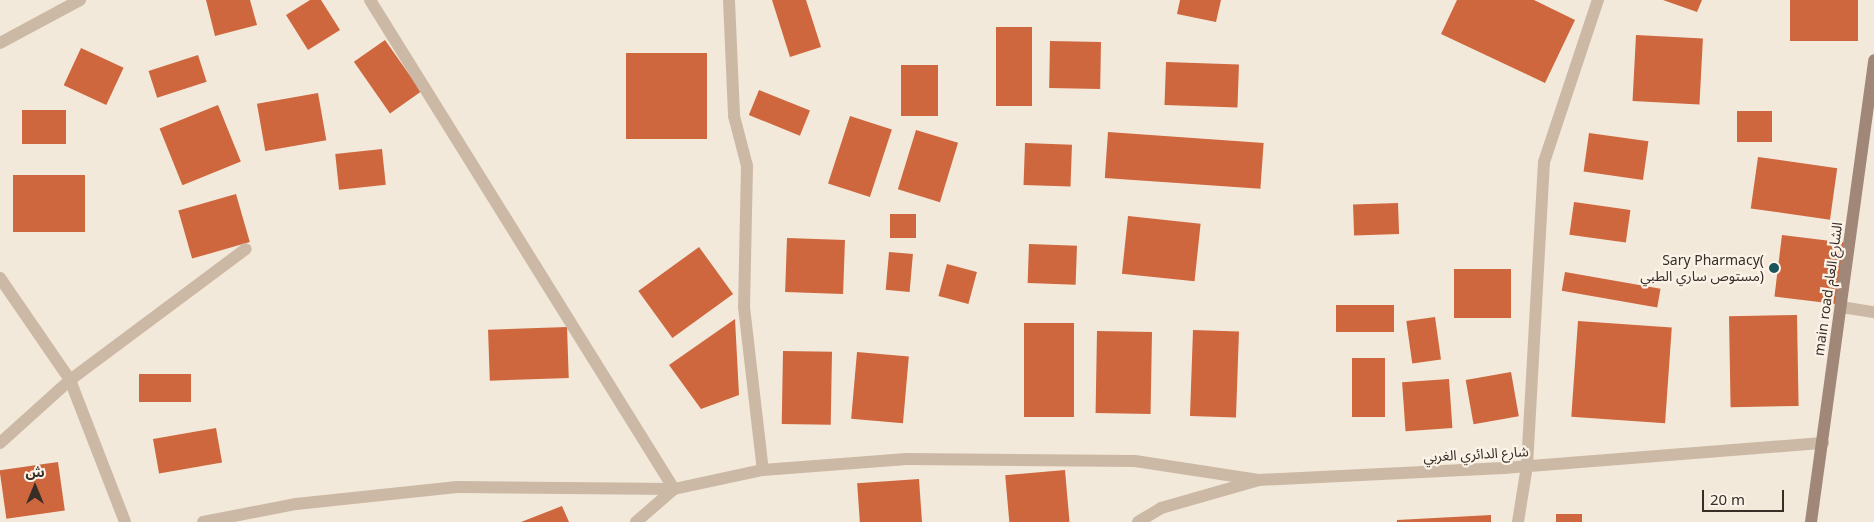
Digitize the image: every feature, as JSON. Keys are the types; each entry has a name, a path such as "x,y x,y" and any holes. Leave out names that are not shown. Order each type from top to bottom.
{"main road":[{"name":"main road الشارع العام","path":"1811,522 1874,60"}],"street":[{"path":"0,43 80,0"},
{"path":"370,0 674,489"},
{"path":"729,0 734,116 746,166 744,307 762,470"},
{"path":"1518,522 1527,466 1544,162 1598,0"},
{"path":"0,443 70,380 246,249"},
{"path":"0,278 70,380 126,522"},
{"path":"1841,307 1874,312"},
{"name":"شارع الدائري الغربي","path":"1138,522 1161,508 1259,480 1527,466 1823,443"},
{"path":"203,522 296,504 456,487 674,489 762,470 907,460 1135,461 1259,480"},
{"path":"636,522 674,489"}],"building":[{"path":"206,0 250,0 257,25 215,36"},
{"path":"310,0 321,0 340,30 308,50 286,15"},
{"path":"772,0 806,0 821,47 790,57"},
{"path":"1180,0 1221,0 1216,22 1177,14"},
{"path":"1457,0 1534,0 1575,20 1545,83 1441,34"},
{"path":"1663,0 1702,0 1697,12"},
{"path":"1790,0 1858,0 1858,41 1790,41"},
{"path":"996,27 1032,27 1032,106 996,106"},
{"path":"1636,35 1703,39 1699,104 1633,101"},
{"path":"385,40 421,92 390,113 354,62"},
{"path":"1050,41 1101,42 1100,89 1049,88"},
{"path":"81,48 124,68 106,105 64,85"},
{"path":"626,53 707,53 707,139 626,139"},
{"path":"198,55 207,82 157,98 149,71"},
{"path":"1166,62 1239,65 1237,108 1164,105"},
{"path":"901,65 938,65 938,116 901,116"},
{"path":"759,90 810,111 800,136 749,115"},
{"path":"318,93 326,140 265,151 257,104"},
{"path":"218,105 241,162 182,185 160,129"},
{"path":"22,110 66,110 66,144 22,144"},
{"path":"1737,111 1772,111 1772,142 1737,142"},
{"path":"850,116 892,130 870,197 828,184"},
{"path":"916,130 958,143 940,202 898,189"},
{"path":"1108,132 1264,143 1260,189 1105,178"},
{"path":"1589,133 1648,141 1643,180 1584,172"},
{"path":"1025,143 1072,145 1071,187 1024,185"},
{"path":"382,149 386,185 339,190 335,154"},
{"path":"1758,157 1837,168 1830,220 1751,208"},
{"path":"13,175 85,175 85,232 13,232"},
{"path":"236,194 250,242 192,259 178,211"},
{"path":"1574,202 1630,210 1626,243 1569,235"},
{"path":"1398,203 1399,234 1354,236 1353,205"},
{"path":"890,214 916,214 916,238 890,238"},
{"path":"1128,216 1201,224 1195,281 1122,274"},
{"path":"1782,235 1848,243 1840,305 1774,297"},
{"path":"787,238 845,240 843,294 785,292"},
{"path":"1029,244 1077,246 1076,285 1028,283"},
{"path":"699,247 733,294 672,338 638,291"},
{"path":"889,252 913,254 910,292 886,290"},
{"path":"947,264 977,272 968,304 938,296"},
{"path":"1454,269 1511,269 1511,318 1454,318"},
{"path":"1565,272 1661,289 1657,308 1562,291"},
{"path":"1336,305 1394,305 1394,332 1336,332"},
{"path":"1797,315 1799,406 1731,407 1729,316"},
{"path":"1435,317 1441,360 1412,364 1406,321"},
{"path":"735,319 739,395 701,409 669,365"},
{"path":"1578,321 1672,328 1665,423 1571,417"},
{"path":"1024,323 1074,323 1074,417 1024,417"},
{"path":"567,327 569,378 490,381 488,330"},
{"path":"1193,330 1239,332 1236,418 1190,416"},
{"path":"1097,331 1152,332 1151,414 1096,413"},
{"path":"783,351 832,352 831,425 782,424"},
{"path":"857,352 909,357 903,423 851,419"},
{"path":"1352,358 1385,358 1385,417 1352,417"},
{"path":"1511,372 1519,416 1474,424 1466,380"},
{"path":"139,374 191,374 191,402 139,402"},
{"path":"1449,379 1452,428 1406,431 1402,382"},
{"path":"216,428 222,462 159,474 153,439"},
{"path":"58,462 65,511 6,519 0,470"},
{"path":"1065,470 1070,522 1009,522 1005,475"},
{"path":"919,479 922,522 860,522 857,483"},
{"path":"562,506 569,522 521,522"},
{"path":"1556,514 1582,514 1582,522 1556,522"},
{"path":"1491,515 1491,522 1397,522 1397,520"}],"place":[{"name":"Sary Pharmacy( مستوص ساري الطبي)","path":"1774,268"}]}
